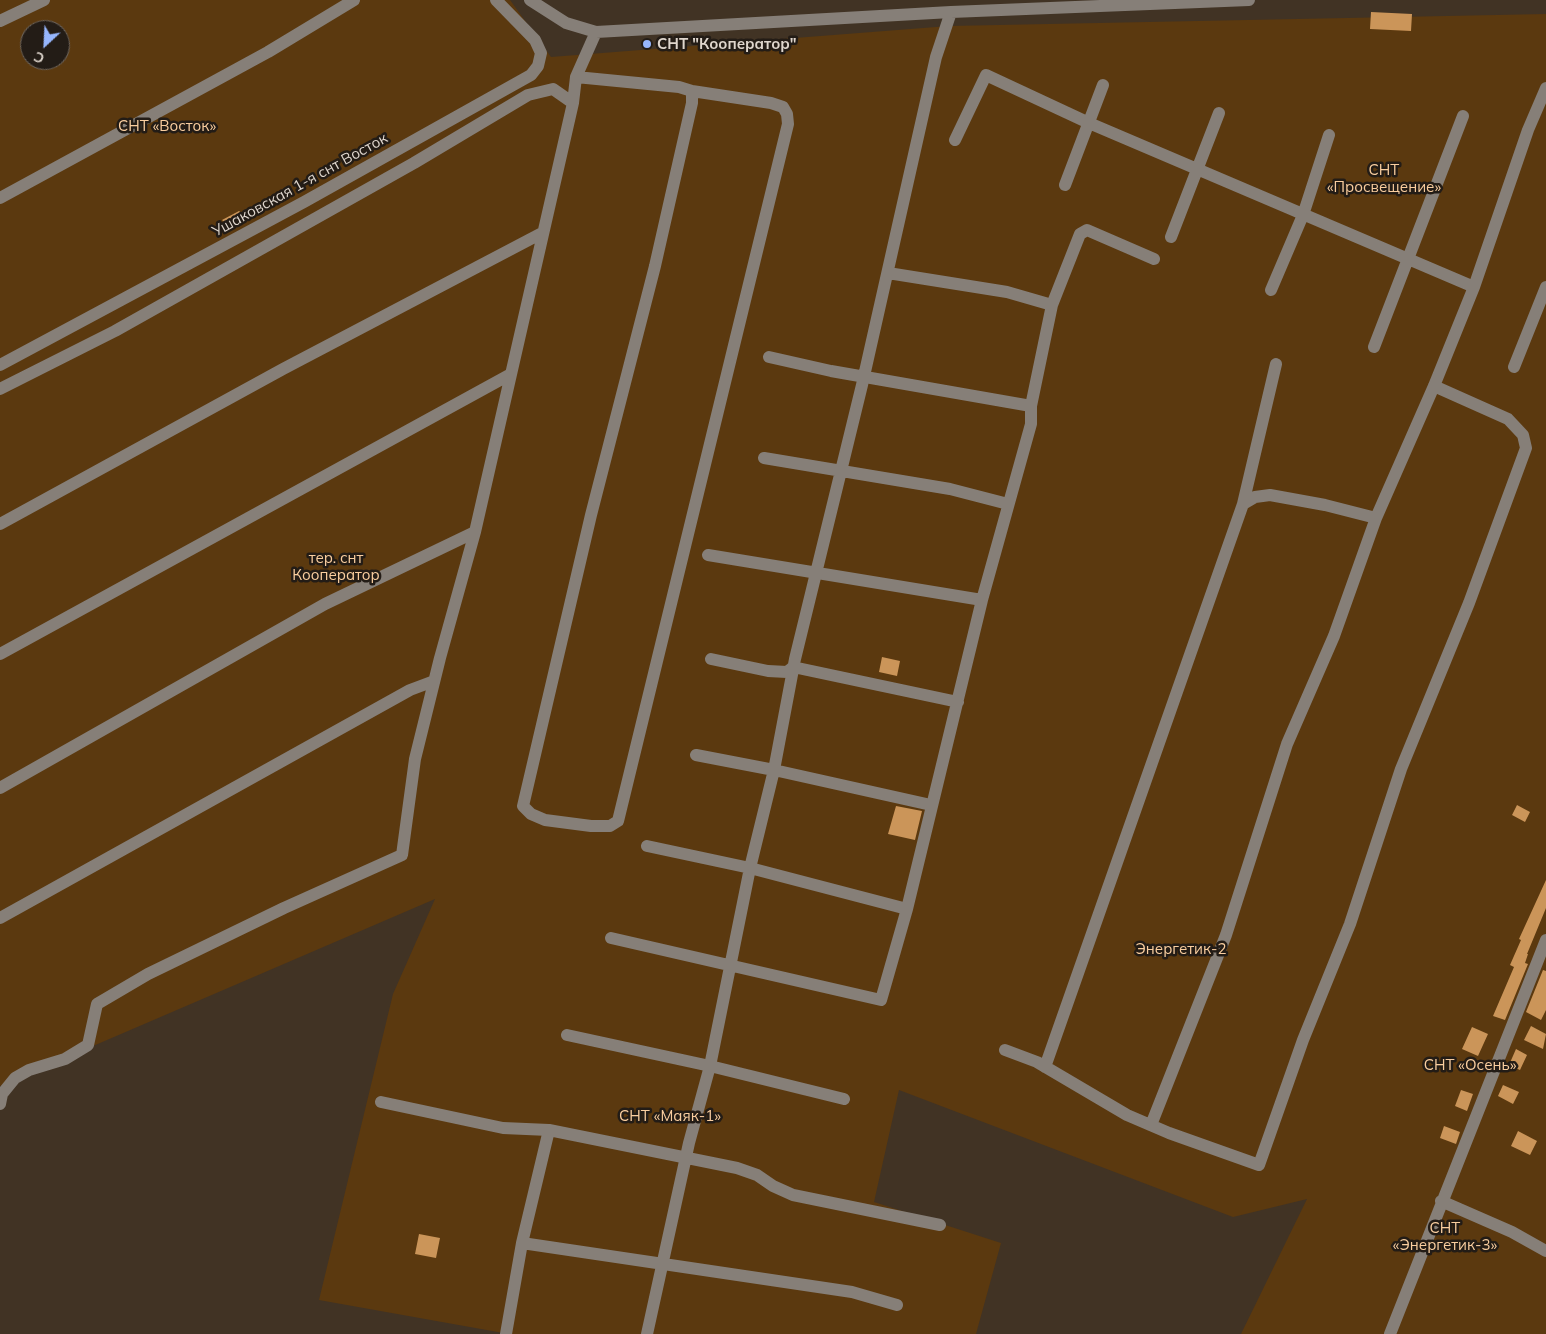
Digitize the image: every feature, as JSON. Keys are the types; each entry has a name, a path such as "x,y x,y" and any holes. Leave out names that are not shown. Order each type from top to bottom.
{"street":[{"path":"0,21 44,0"},
{"path":"0,198 268,52 354,0"},
{"name":"Ушаковская 1-я снт Восток","path":"0,365 304,202 531,75 538,66 542,53 535,40 496,0"},
{"path":"530,0 566,23 596,32 951,12 1248,0"},
{"path":"647,1334 685,1159 710,1066 732,965 750,868 774,770 794,667 888,273 936,57 951,12"},
{"path":"0,1104 2,1094 16,1078 29,1070 65,1059 88,1045 97,1004 148,974 402,855 415,759 434,681 475,532 573,103 576,77 596,32"},
{"path":"955,140 986,76 1196,170 1474,287"},
{"path":"576,77 679,87 692,91 771,103 783,107 787,114 788,124 618,821 610,826 592,826 545,820 531,814 523,806 591,515 655,266 692,103 692,91"},
{"path":"1065,185 1103,85"},
{"path":"1151,1126 1226,935 1287,744 1334,636 1376,518 1434,386 1474,287 1528,130 1546,88"},
{"path":"0,389 123,326 528,95 553,89 573,103"},
{"path":"1171,237 1218,113"},
{"path":"1374,347 1463,116"},
{"path":"1271,290 1303,215 1329,135"},
{"path":"611,938 880,1000 907,909 982,600 1031,424 1031,406 1052,305 1080,234 1087,230 1154,259"},
{"path":"0,524 291,364 542,233"},
{"path":"888,273 1007,292 1052,305"},
{"path":"1514,367 1546,287"},
{"path":"769,357 830,372 864,376 1031,406"},
{"path":"1045,1067 1243,504 1276,364"},
{"path":"0,654 511,374"},
{"path":"1005,1050 1045,1067 1127,1115 1151,1126 1259,1166 1303,1040 1350,924 1401,769 1469,603 1526,448 1523,435 1508,419 1434,386"},
{"path":"764,458 950,489 1008,504"},
{"path":"1243,504 1255,497 1270,494 1376,518"},
{"path":"0,788 325,604 475,532"},
{"path":"708,555 982,600"},
{"path":"711,660 787,672 794,667 958,702"},
{"path":"0,918 410,690 434,681"},
{"path":"696,756 774,770 931,806"},
{"path":"647,846 750,868 907,909"},
{"path":"1390,1334 1441,1201 1546,940"},
{"path":"567,1035 710,1066 844,1099"},
{"path":"380,1102 503,1128 550,1130 685,1159 737,1168 757,1175 772,1186 793,1195 940,1225"},
{"path":"506,1334 522,1243 550,1130"},
{"path":"1441,1201 1512,1232 1546,1251"},
{"path":"522,1243 852,1292 897,1305"}],"green space":[{"path":"0,0 510,0 551,57 949,26 1546,14 1546,1334 1241,1334 1307,1199 1233,1217 899,1090 874,1202 1001,1243 976,1334 509,1334 319,1300 393,994 435,899 0,1086 0,369 36,346 0,364"}],"building":[{"path":"1371,12 1412,14 1411,31 1370,29"},
{"path":"239,211 248,218 230,228 222,220"},
{"path":"882,657 900,661 897,676 879,672"},
{"path":"1517,805 1530,812 1525,822 1512,815"},
{"path":"896,806 922,811 915,840 888,834"},
{"path":"1546,880 1546,908 1527,954 1525,963 1528,964 1505,1020 1493,1016 1514,967 1510,965 1521,940 1519,939"},
{"path":"1543,970 1546,971 1546,1010 1541,1020 1526,1012"},
{"path":"1531,1026 1546,1034 1543,1049 1524,1040"},
{"path":"1472,1027 1488,1034 1478,1056 1462,1049"},
{"path":"1516,1049 1527,1055 1520,1070 1509,1065"},
{"path":"1503,1085 1519,1092 1513,1104 1498,1096"},
{"path":"1461,1090 1473,1094 1467,1111 1455,1106"},
{"path":"1444,1126 1460,1132 1456,1144 1440,1138"},
{"path":"1518,1131 1537,1141 1530,1155 1511,1146"},
{"path":"419,1234 440,1238 436,1258 415,1254"}],"place":[{"name":"СНТ \"Кооператор\"","path":"647,44"}],"park label":[{"name":"СНТ «Восток»","path":"167,126"},
{"name":"СНТ «Просвещение»","path":"1384,178"},
{"name":"тер. снт Кооператор","path":"336,566"},
{"name":"Энергетик-2","path":"1181,949"},
{"name":"СНТ «Осень»","path":"1470,1065"},
{"name":"СНТ «Маяк-1»","path":"670,1116"},
{"name":"СНТ «Энергетик-3»","path":"1445,1236"}]}
